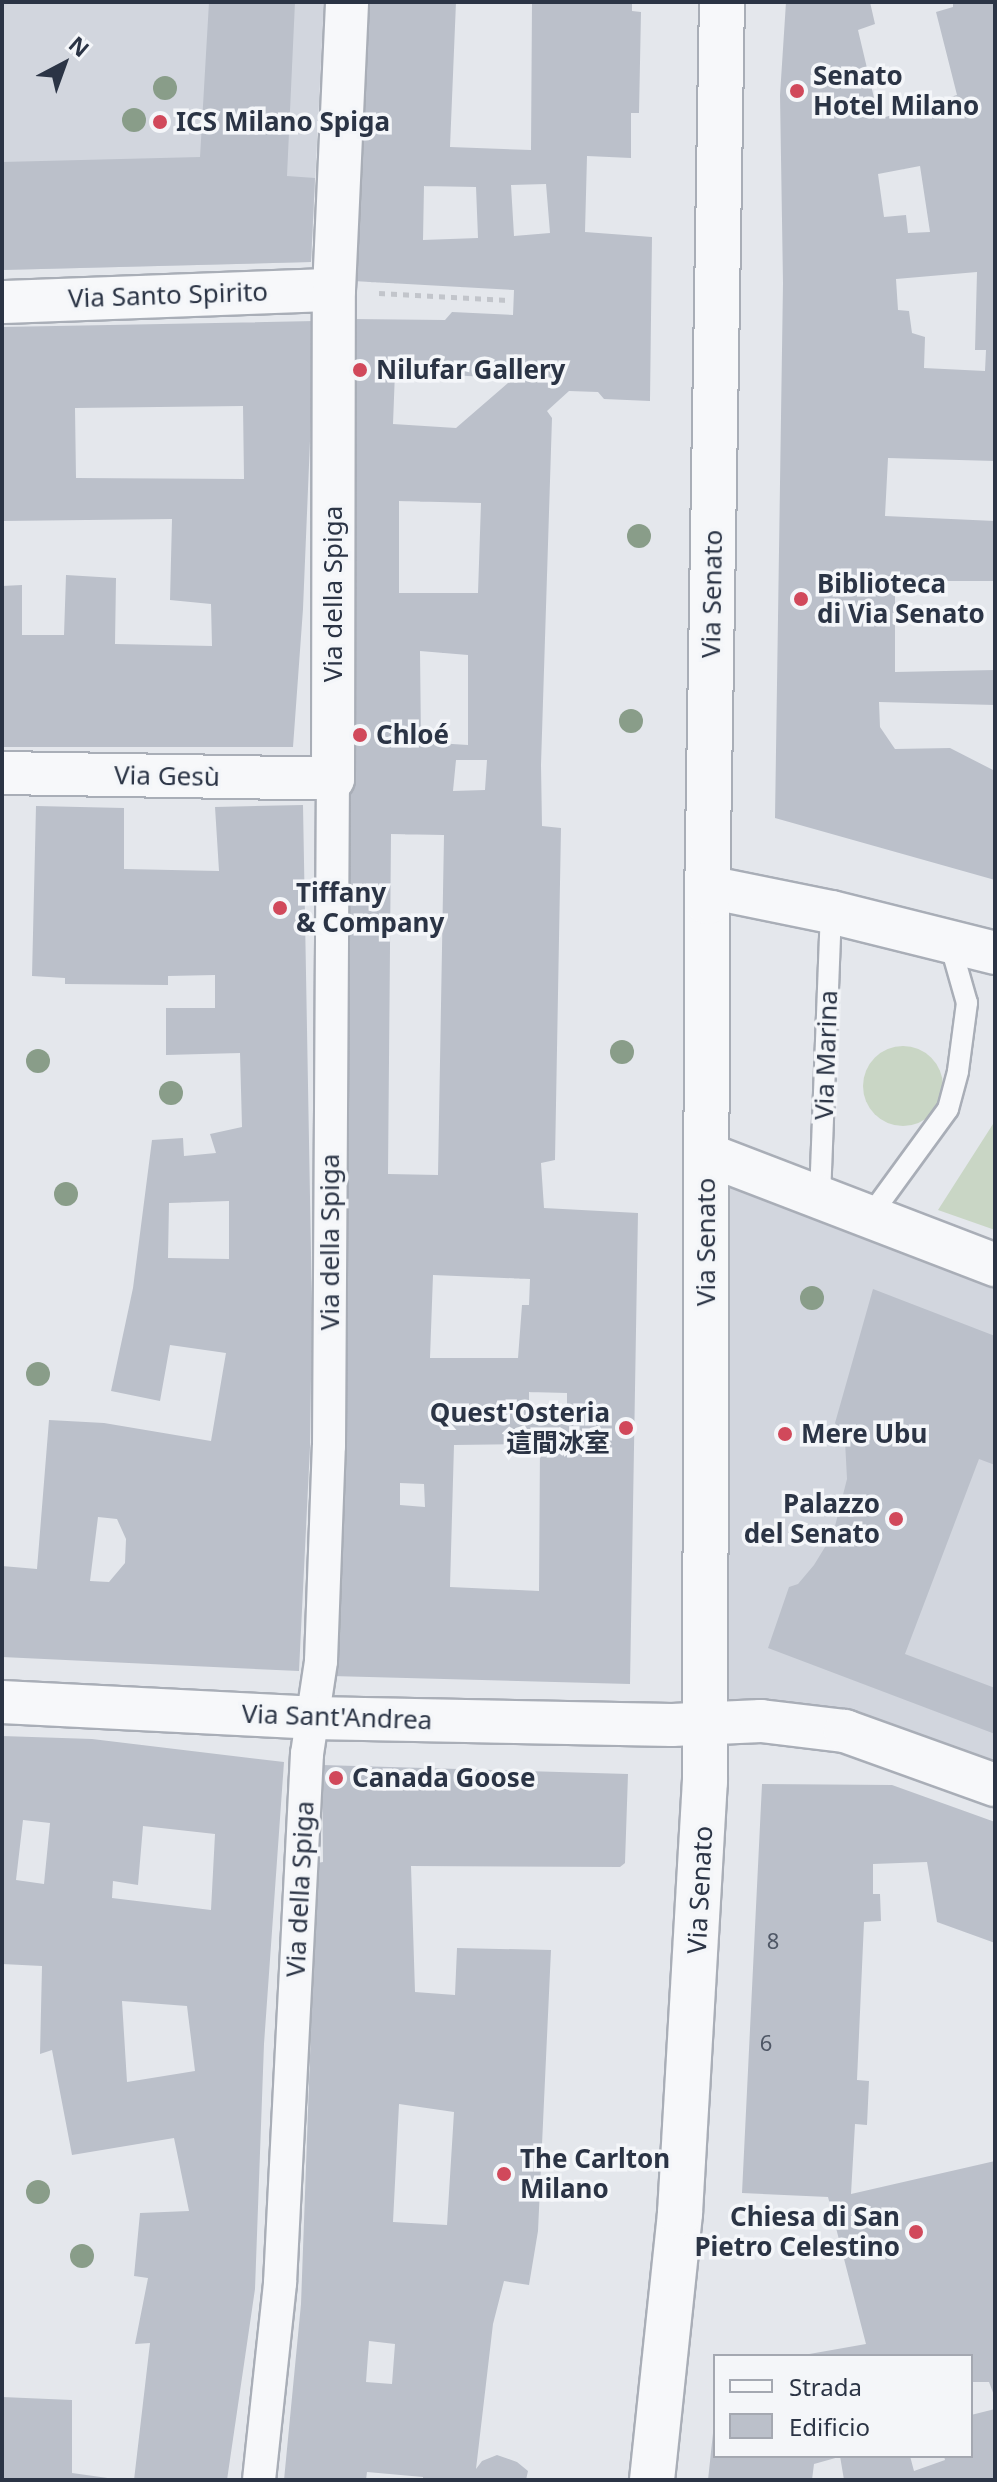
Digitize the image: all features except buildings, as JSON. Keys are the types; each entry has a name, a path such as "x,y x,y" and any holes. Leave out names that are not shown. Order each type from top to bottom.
{"street":[{"name":"Via della Spiga","path":"259,2480 280,2283 307,1754 321,1661 329,1446 334,290 347,2"},
{"name":"Via Senato","path":"652,2480 687,2120 689,1725 706,1154 722,2"},
{"name":"Via Santo Spirito","path":"2,302 334,290"},
{"name":"Via Gesù","path":"2,773 333,779"},
{"path":"708,887 831,912 995,953"},
{"path":"706,1154 995,1265"},
{"name":"Via Sant'Andrea","path":"2,1702 313,1718 689,1725 761,1721 845,1731 995,1785"}],"lane":[{"name":"Via Marina","path":"820,1197 831,912"},
{"path":"870,1216 948,1109 958,1071 967,1003 949,940"}],"path":[{"path":"334,290 508,300"}],"shaded area":[{"name":"ICS Milano Spiga","path":"2,2 324,2 311,262 2,270"},
{"path":"717,1160 995,1270 995,1781 711,1720"}],"green space":[{"path":"903,1046 918,1049 931,1058 940,1071 943,1086 940,1101 931,1114 918,1123 903,1126 888,1123 875,1114 866,1101 863,1086 866,1071 875,1058 888,1049"},
{"path":"995,1116 995,1230 938,1210 993,1124"}],"place":[{"name":"Senato Hotel Milano","path":"797,91"},
{"name":"ICS Milano Spiga","path":"160,122"},
{"name":"Nilufar Gallery","path":"360,370"},
{"name":"Biblioteca di Via Senato","path":"801,599"},
{"name":"Chloé","path":"360,735"},
{"name":"Tiffany & Company","path":"280,908"},
{"name":"Quest'Osteria 這間冰室","path":"626,1428"},
{"name":"Mere Ubu","path":"785,1434"},
{"name":"Palazzo del Senato","path":"896,1519"},
{"name":"Canada Goose","path":"336,1778"},
{"name":"The Carlton Milano","path":"504,2174"},
{"name":"Chiesa di San Pietro Celestino","path":"916,2232"}]}
